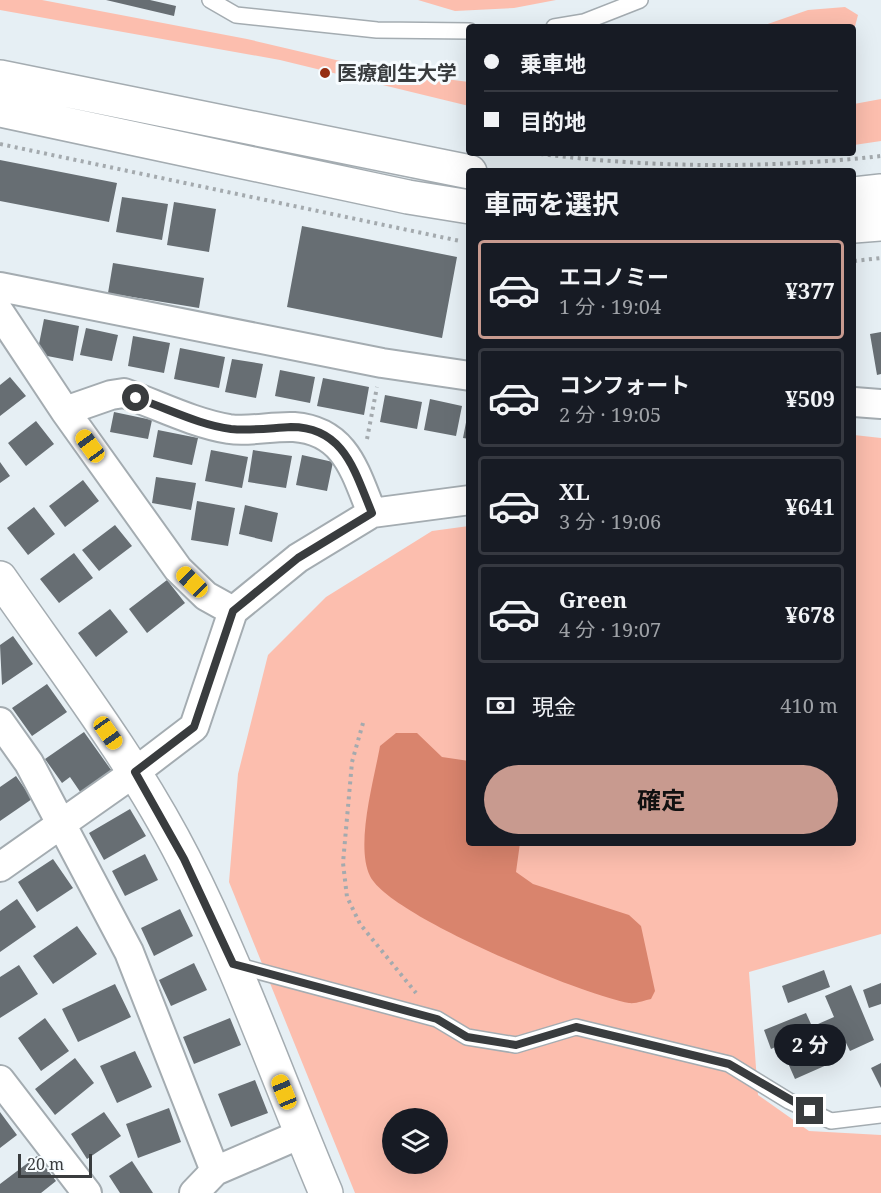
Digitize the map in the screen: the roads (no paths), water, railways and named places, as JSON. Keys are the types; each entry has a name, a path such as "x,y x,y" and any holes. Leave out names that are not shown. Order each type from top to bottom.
{"street":[{"path":"0,76 466,171"},
{"path":"0,110 408,197 466,206"},
{"path":"856,194 881,191"},
{"path":"856,226 881,225"},
{"path":"0,287 382,363 466,375"},
{"path":"0,313 65,411 178,569 206,596 233,611"},
{"path":"65,411 111,395 124,393 208,425 233,429 294,427 315,432 333,441 350,459 372,513"},
{"path":"856,402 881,404"},
{"path":"0,867 135,772 194,727 233,611 298,558 372,513 466,501"},
{"path":"0,578 135,772 184,859 233,964 326,1193"},
{"path":"0,722 28,763 62,823 129,952 215,1172"},
{"path":"0,1080 87,1193"},
{"path":"194,1193 215,1172 301,1134"}],"lane":[{"path":"210,0 236,15 376,30 466,31"},
{"path":"572,24 584,22 640,0"},
{"path":"233,964 437,1019 467,1037 516,1045 576,1027 729,1064 789,1101 831,1121 881,1115"}],"place":[{"name":"医療創生大学","path":"325,73"}]}
